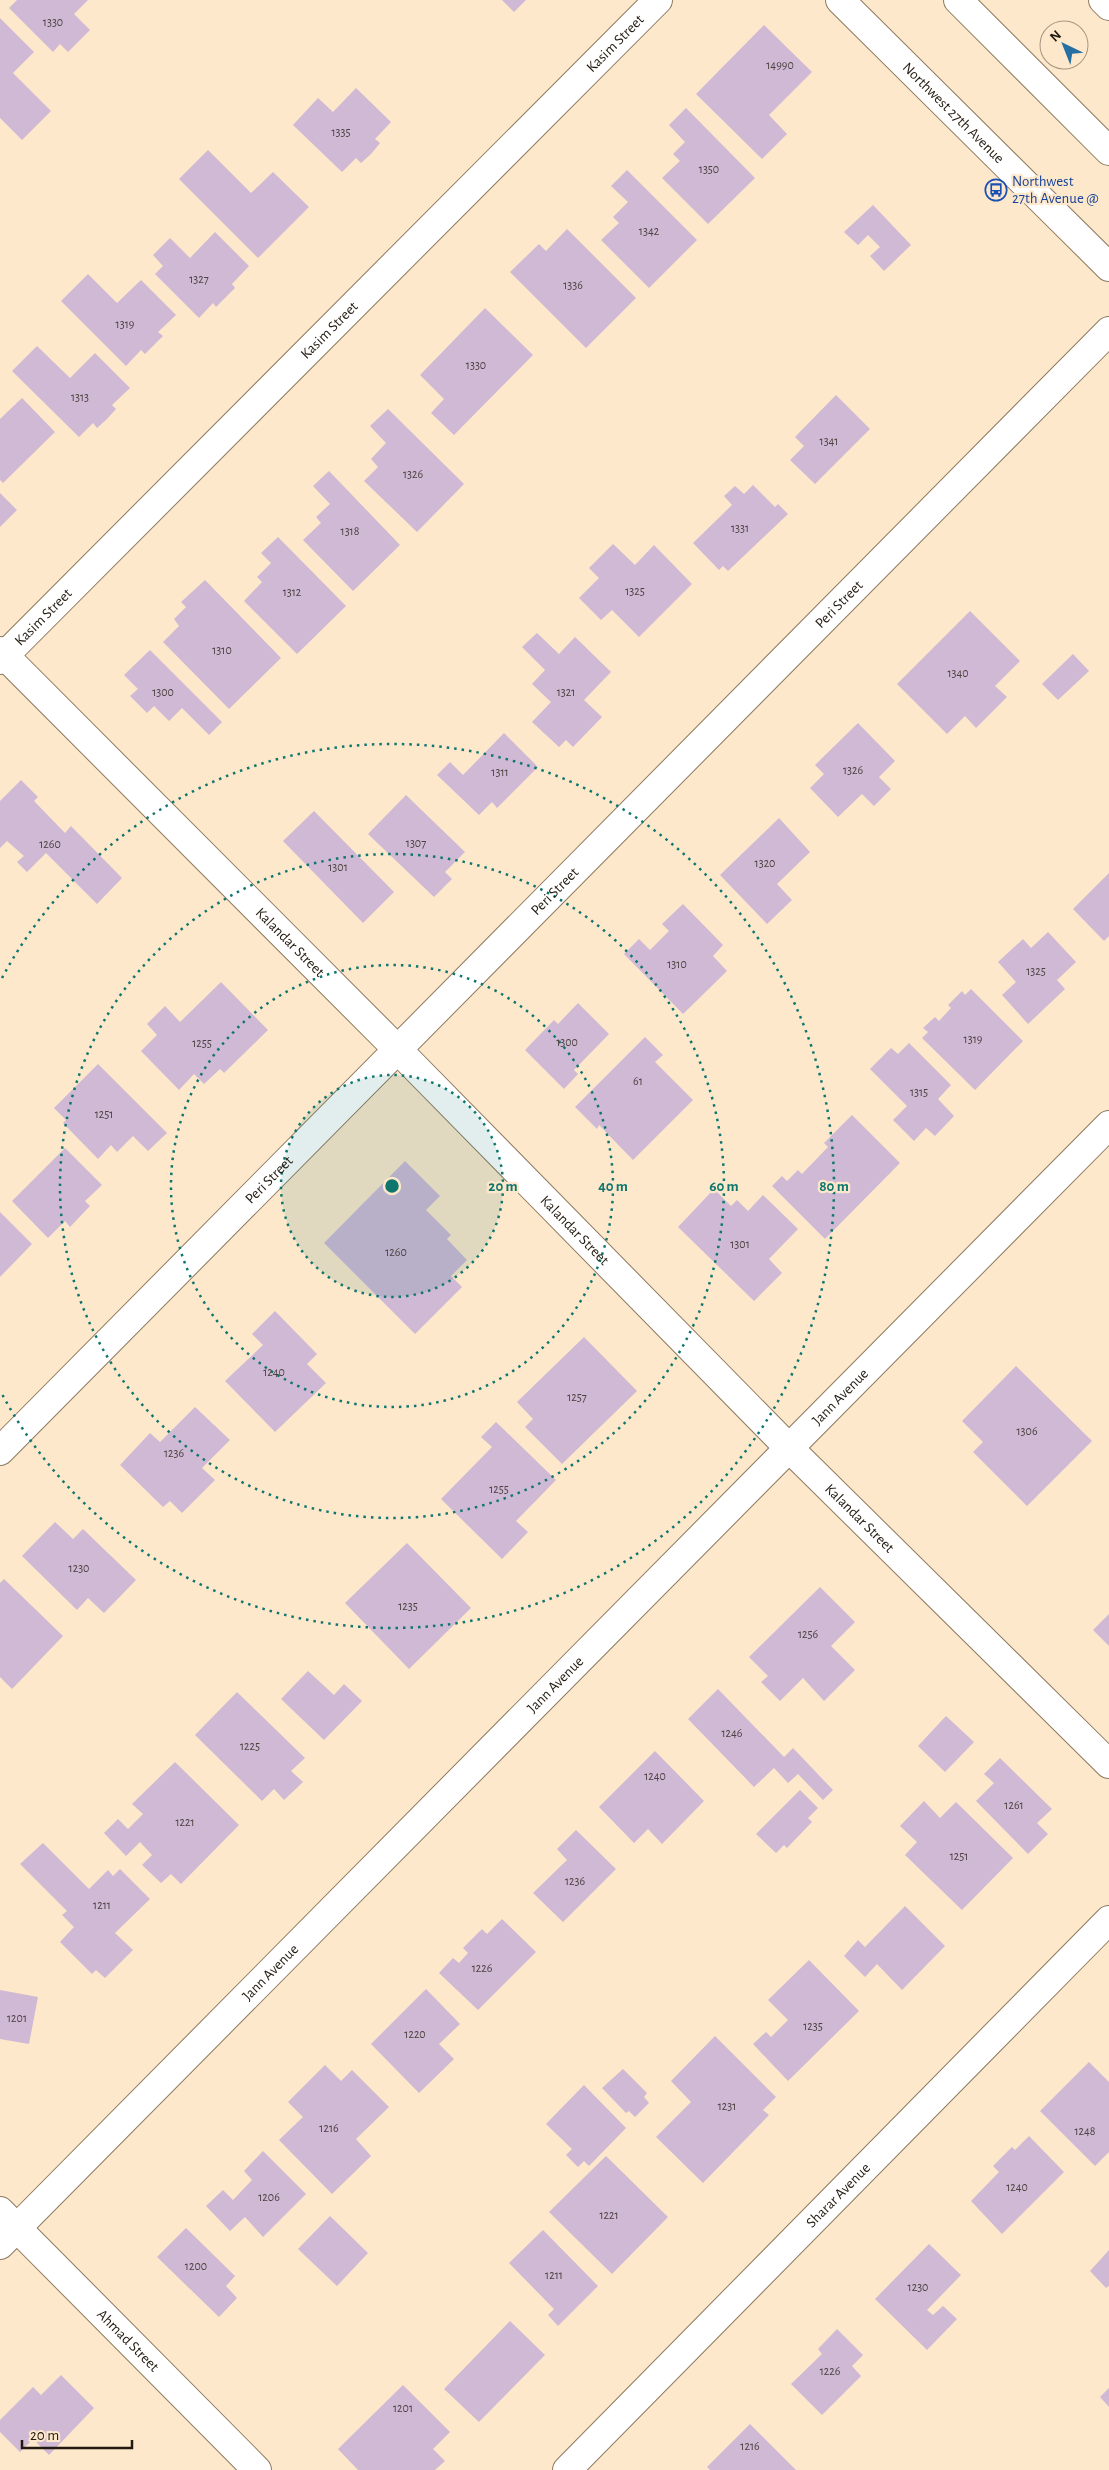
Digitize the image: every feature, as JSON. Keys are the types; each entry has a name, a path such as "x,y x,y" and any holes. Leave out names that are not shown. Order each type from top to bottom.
{"street":[{"name":"Kasim Street","path":"2,656 658,0"},
{"name":"Northwest 27th Avenue","path":"840,0 1109,267"},
{"path":"958,0 1109,151"},
{"path":"1103,0 1109,6"},
{"name":"Peri Street","path":"0,1451 1109,331"},
{"name":"Kalandar Street","path":"2,656 398,1050 789,1448 1109,1764"},
{"name":"Jann Avenue","path":"5,2228 789,1448 1109,1125"},
{"name":"Sharar Avenue","path":"567,2470 1109,1920"},
{"name":"Ahmad Street","path":"5,2228 257,2470"}],"building":[{"path":"17,0 88,0 74,14 90,30 68,52 60,44 53,52 9,8"},
{"path":"502,0 526,0 514,12"},
{"path":"0,18 34,52 13,73 51,111 22,140 0,118"},
{"path":"764,25 812,72 769,115 787,134 762,159 696,94"},
{"path":"356,88 391,122 375,139 380,143 371,154 361,163 356,158 342,172 293,125 318,98 333,112"},
{"path":"686,108 755,178 708,224 662,178 680,161 673,154 685,142 669,125"},
{"path":"208,150 251,193 273,172 309,207 258,258 179,179"},
{"path":"627,170 697,240 649,288 601,240 619,223 613,217 628,202 611,186"},
{"path":"873,205 911,245 884,271 870,256 880,247 868,235 858,245 844,232"},
{"path":"567,229 636,298 586,348 510,272 539,244 546,251"},
{"path":"215,232 249,266 232,284 235,288 216,307 213,303 199,318 155,274 163,266 153,255 170,238 190,258"},
{"path":"88,274 117,303 141,280 176,315 158,332 163,336 145,354 141,350 126,366 61,301"},
{"path":"485,308 533,355 454,435 431,413 444,399 420,375"},
{"path":"37,346 70,378 95,353 130,388 112,405 116,409 107,419 97,428 93,423 79,437 12,371"},
{"path":"836,395 870,429 815,484 790,460 804,446 795,437"},
{"path":"22,398 55,432 3,483 0,480 0,419"},
{"path":"388,409 464,484 417,532 364,481 378,467 371,459 386,443 370,426"},
{"path":"329,471 400,545 353,591 303,540 321,523 316,517 330,504 313,486"},
{"path":"753,485 775,507 778,504 788,514 728,571 723,566 719,570 693,543 732,505 724,496 735,486 744,494"},
{"path":"0,493 17,510 0,527"},
{"path":"278,537 346,606 297,654 244,601 262,582 257,577 271,563 261,553"},
{"path":"613,544 635,565 654,545 692,584 639,637 612,610 601,620 579,598 599,578 589,568"},
{"path":"205,580 281,658 229,709 163,642 179,626 174,619 186,607 181,602"},
{"path":"970,611 1020,661 995,686 1007,697 976,728 965,716 947,734 897,684"},
{"path":"537,633 559,654 575,637 611,672 584,700 602,717 573,747 566,740 559,747 532,722 551,702 532,684 545,670 522,647"},
{"path":"150,650 222,722 209,735 182,708 169,721 154,706 147,713 130,696 138,689 124,675"},
{"path":"1073,654 1089,671 1058,700 1042,684"},
{"path":"858,723 895,761 879,777 891,789 874,806 862,794 838,817 810,788 824,774 815,765"},
{"path":"504,733 538,767 497,808 492,802 479,815 437,775 450,762 463,775"},
{"path":"21,780 38,797 34,801 65,833 71,826 122,878 97,904 46,853 27,872 17,862 24,856 7,841 0,848 0,801"},
{"path":"406,795 465,852 445,872 452,879 434,897 368,834"},
{"path":"314,811 394,892 363,923 283,841"},
{"path":"779,818 810,852 777,884 792,900 767,924 720,875"},
{"path":"1109,873 1109,936 1104,941 1073,909"},
{"path":"683,904 723,945 713,956 727,971 683,1014 624,954 639,939 650,950 669,931 662,924"},
{"path":"1048,932 1076,962 1057,980 1065,989 1028,1024 1002,995 1016,982 998,962 1023,939 1031,948"},
{"path":"221,982 268,1030 224,1073 220,1069 204,1084 194,1074 179,1090 141,1051 157,1035 147,1024 165,1006 180,1022"},
{"path":"971,989 1023,1041 975,1090 922,1038 928,1032 923,1028 935,1017 939,1021 951,1008 948,1005 962,991 965,995"},
{"path":"578,1003 609,1034 574,1070 578,1074 564,1089 525,1050 554,1020 558,1024"},
{"path":"645,1037 663,1055 655,1062 693,1100 633,1160 599,1125 597,1129 575,1107"},
{"path":"909,1043 951,1085 938,1099 954,1116 935,1136 926,1128 914,1141 893,1120 907,1106 870,1069 891,1048 898,1054"},
{"path":"98,1064 167,1133 148,1151 133,1136 117,1152 111,1145 98,1159 63,1123 66,1120 54,1108"},
{"path":"852,1115 900,1163 825,1239 772,1186 782,1176 787,1181 798,1170 802,1174 828,1147 824,1143"},
{"path":"65,1148 102,1185 85,1201 90,1206 70,1227 65,1221 48,1238 12,1201"},
{"path":"405,1161 440,1196 426,1210 451,1235 447,1239 467,1260 451,1276 462,1287 415,1334 324,1243"},
{"path":"714,1189 731,1206 737,1200 748,1211 763,1195 798,1229 769,1259 782,1273 754,1301 678,1227"},
{"path":"0,1212 32,1244 0,1277"},
{"path":"275,1311 317,1354 307,1364 326,1383 275,1432 225,1381 263,1345 252,1334"},
{"path":"584,1337 637,1391 562,1464 525,1427 533,1419 517,1402"},
{"path":"1016,1366 1092,1441 1027,1506 973,1452 983,1442 962,1421"},
{"path":"195,1407 230,1440 202,1468 215,1480 182,1513 170,1501 163,1507 120,1465 150,1433 160,1442"},
{"path":"496,1422 556,1480 516,1521 528,1532 502,1559 441,1499 492,1447 481,1437"},
{"path":"55,1522 73,1539 83,1529 136,1580 104,1613 88,1598 77,1610 22,1556"},
{"path":"407,1543 471,1608 409,1669 345,1603"},
{"path":"4,1579 63,1636 12,1689 0,1677 0,1583"},
{"path":"820,1587 855,1622 831,1646 855,1670 824,1701 803,1678 780,1701 761,1682 768,1676 749,1657"},
{"path":"1109,1614 1109,1646 1093,1630"},
{"path":"308,1671 334,1695 344,1684 362,1701 324,1740 281,1699"},
{"path":"718,1689 784,1757 793,1748 833,1790 823,1800 798,1774 788,1783 774,1768 754,1787 688,1719"},
{"path":"237,1692 305,1758 291,1771 303,1782 284,1800 274,1789 262,1801 195,1735"},
{"path":"946,1716 974,1742 945,1772 918,1746"},
{"path":"655,1751 704,1801 662,1844 648,1829 634,1843 599,1807"},
{"path":"1000,1758 1052,1809 1037,1823 1048,1834 1028,1854 976,1801 994,1783 984,1774"},
{"path":"175,1762 239,1825 181,1884 171,1874 161,1883 142,1865 152,1855 140,1842 126,1856 104,1833 118,1819 128,1829 143,1814 132,1804"},
{"path":"800,1790 818,1808 808,1818 812,1822 787,1848 784,1845 776,1853 756,1834"},
{"path":"924,1801 940,1818 956,1802 1013,1858 962,1910 905,1855 917,1842 900,1826"},
{"path":"576,1830 616,1869 563,1922 533,1893 567,1860 557,1849"},
{"path":"43,1843 89,1889 108,1870 113,1876 120,1869 150,1899 115,1933 133,1950 105,1978 96,1970 92,1974 60,1942 74,1927 62,1915 67,1911 20,1864"},
{"path":"905,1906 945,1946 902,1990 877,1964 865,1977 844,1956 858,1940 865,1947"},
{"path":"502,1919 536,1952 478,2010 439,1973 453,1958 459,1963 468,1953 463,1948 482,1929 487,1934"},
{"path":"809,1960 859,2011 788,2081 753,2044 766,2032 771,2037 788,2020 768,2000"},
{"path":"426,1989 460,2024 439,2044 454,2059 419,2093 371,2044"},
{"path":"0,1990 38,1997 29,2044 0,2039"},
{"path":"715,2036 776,2097 763,2110 769,2115 703,2183 656,2137 691,2102 671,2081"},
{"path":"1089,2062 1109,2082 1109,2152 1095,2166 1040,2111"},
{"path":"325,2065 341,2081 352,2070 389,2107 356,2139 371,2156 332,2194 279,2140 303,2117 288,2102"},
{"path":"623,2069 647,2093 644,2097 649,2103 635,2117 629,2111 626,2113 602,2088"},
{"path":"584,2085 626,2128 589,2166 584,2161 578,2167 566,2155 572,2149 546,2124"},
{"path":"1029,2136 1064,2172 1002,2234 971,2201 999,2172 993,2166 1012,2147 1015,2150"},
{"path":"263,2151 306,2194 263,2237 245,2217 230,2231 206,2206 223,2190 233,2200 252,2180 244,2171"},
{"path":"606,2156 668,2217 612,2274 549,2212"},
{"path":"330,2216 368,2253 337,2286 298,2249"},
{"path":"186,2228 235,2276 226,2286 237,2298 219,2317 157,2257"},
{"path":"543,2230 598,2286 558,2326 548,2315 554,2309 509,2263"},
{"path":"929,2244 961,2275 927,2310 933,2315 943,2306 957,2319 927,2350 875,2299"},
{"path":"1109,2250 1109,2286 1106,2288 1090,2271"},
{"path":"510,2321 545,2355 479,2422 444,2389"},
{"path":"837,2329 863,2355 852,2366 861,2376 822,2415 791,2384 822,2354 818,2349"},
{"path":"61,2375 94,2408 49,2455 33,2439 20,2452 0,2432 0,2420 33,2387 41,2395"},
{"path":"403,2385 450,2432 433,2449 445,2461 435,2470 358,2470 338,2449"},
{"path":"1109,2388 1109,2407 1100,2397"},
{"path":"750,2424 796,2470 710,2470 707,2467"}],"place":[{"name":"Northwest 27th Avenue @","path":"996,190"}]}
